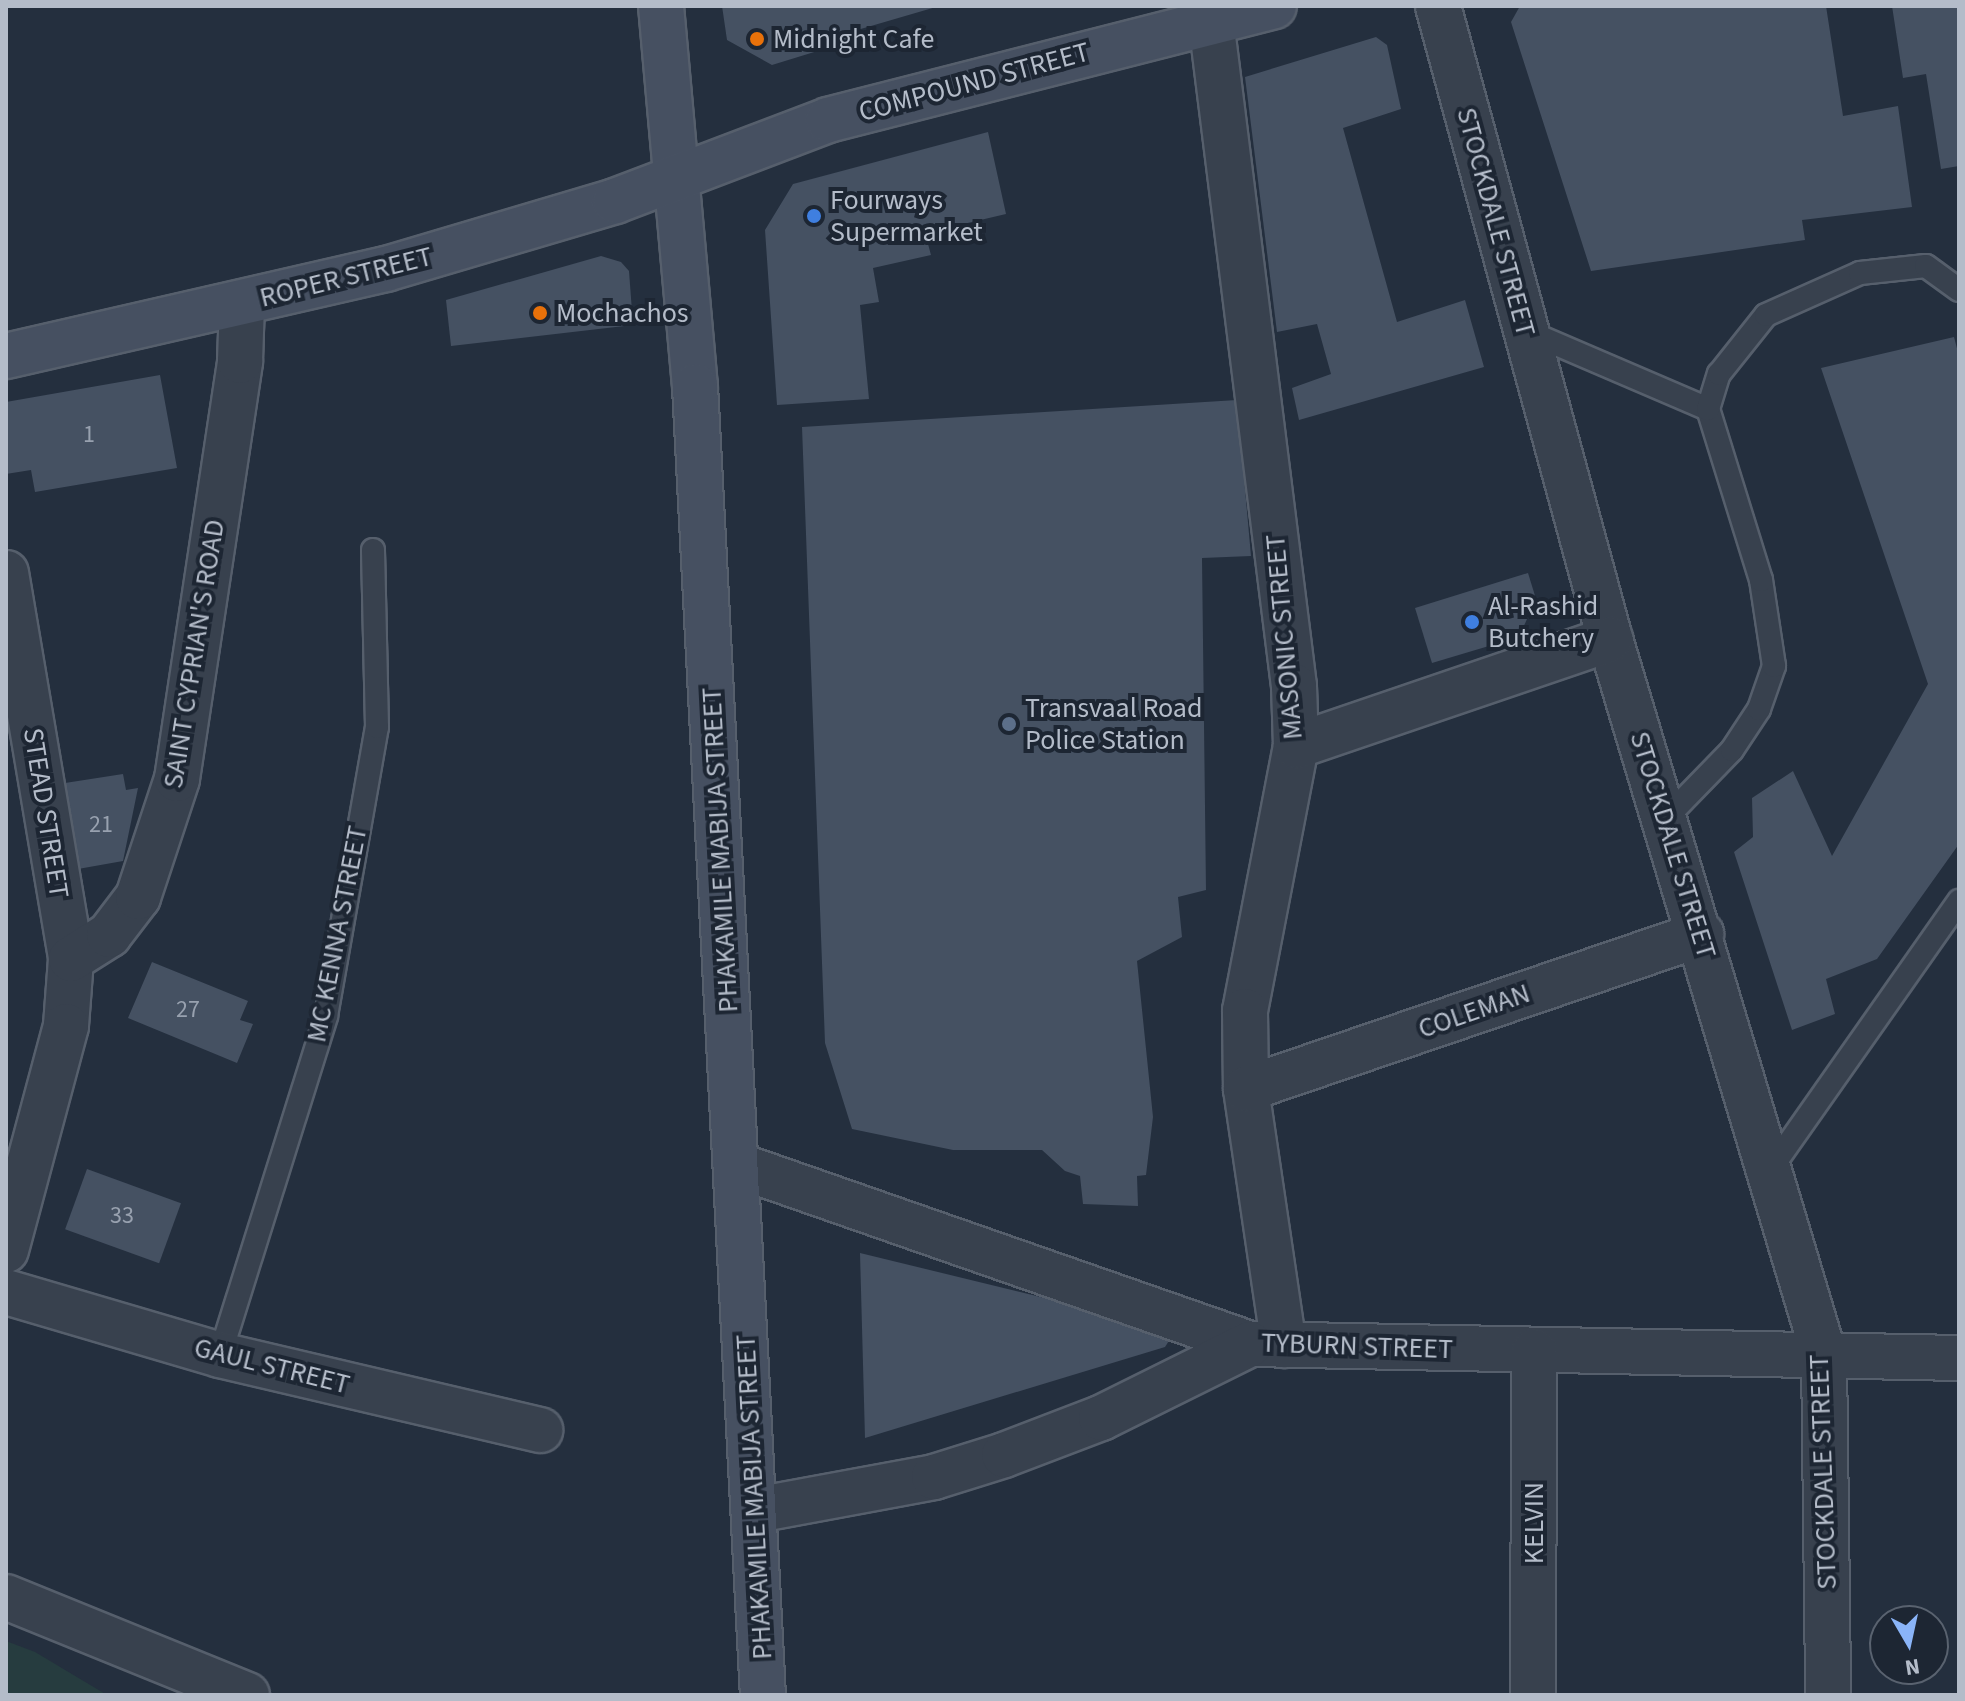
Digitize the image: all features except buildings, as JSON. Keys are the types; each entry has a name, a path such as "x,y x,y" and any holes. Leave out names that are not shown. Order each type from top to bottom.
{"street":[{"name":"PHAKAMILE MABIJA STREET","path":"661,6 679,176 737,1165 763,1695"},
{"name":"COMPOUND STREET","path":"679,176 828,120 1274,6"},
{"name":"STOCKDALE STREET","path":"1438,6 1610,639 1701,934 1824,1355 1828,1695"},
{"name":"MASONIC STREET","path":"1211,21 1294,686 1296,746 1245,1011 1246,1089 1267,1344"},
{"name":"ROPER STREET","path":"6,356 315,289 494,238 679,176"},
{"name":"SAINT CYPRIAN'S ROAD","path":"71,959 109,935 138,897 177,779 240,361 242,304"},
{"name":"STEAD STREET","path":"6,573 71,959"},
{"path":"1296,746 1610,639"},
{"name":"COLEMAN","path":"1246,1089 1701,934"},
{"path":"6,1250 19,1151 66,1026 71,959"},
{"name":"TYBURN STREET","path":"737,1165 1267,1344 1959,1358"},
{"name":"GAUL STREET","path":"6,1292 220,1355 540,1430"},
{"path":"756,1510 934,1477 1004,1455 1101,1418 1267,1344"},
{"name":"KELVIN","path":"1533,1695 1534,1351"},
{"path":"6,1597 247,1695"}],"lane":[{"path":"1665,819 1732,750 1759,709 1774,666 1761,580 1708,409 1719,374 1766,315 1860,273 1926,266 1959,290"},
{"path":"1525,331 1708,409"},
{"name":"MC KENNA STREET","path":"220,1355 326,1016 377,727 373,550"},
{"path":"1770,1170 1959,901"}],"green space":[{"path":"6,1641 35,1652 107,1695 6,1695"}],"place":[{"name":"Midnight Cafe","path":"757,39"},
{"name":"Fourways Supermarket","path":"814,216"},
{"name":"Mochachos","path":"540,313"},
{"name":"Al-Rashid Butchery","path":"1472,622"},
{"name":"Transvaal Road Police Station","path":"1009,724"}]}
